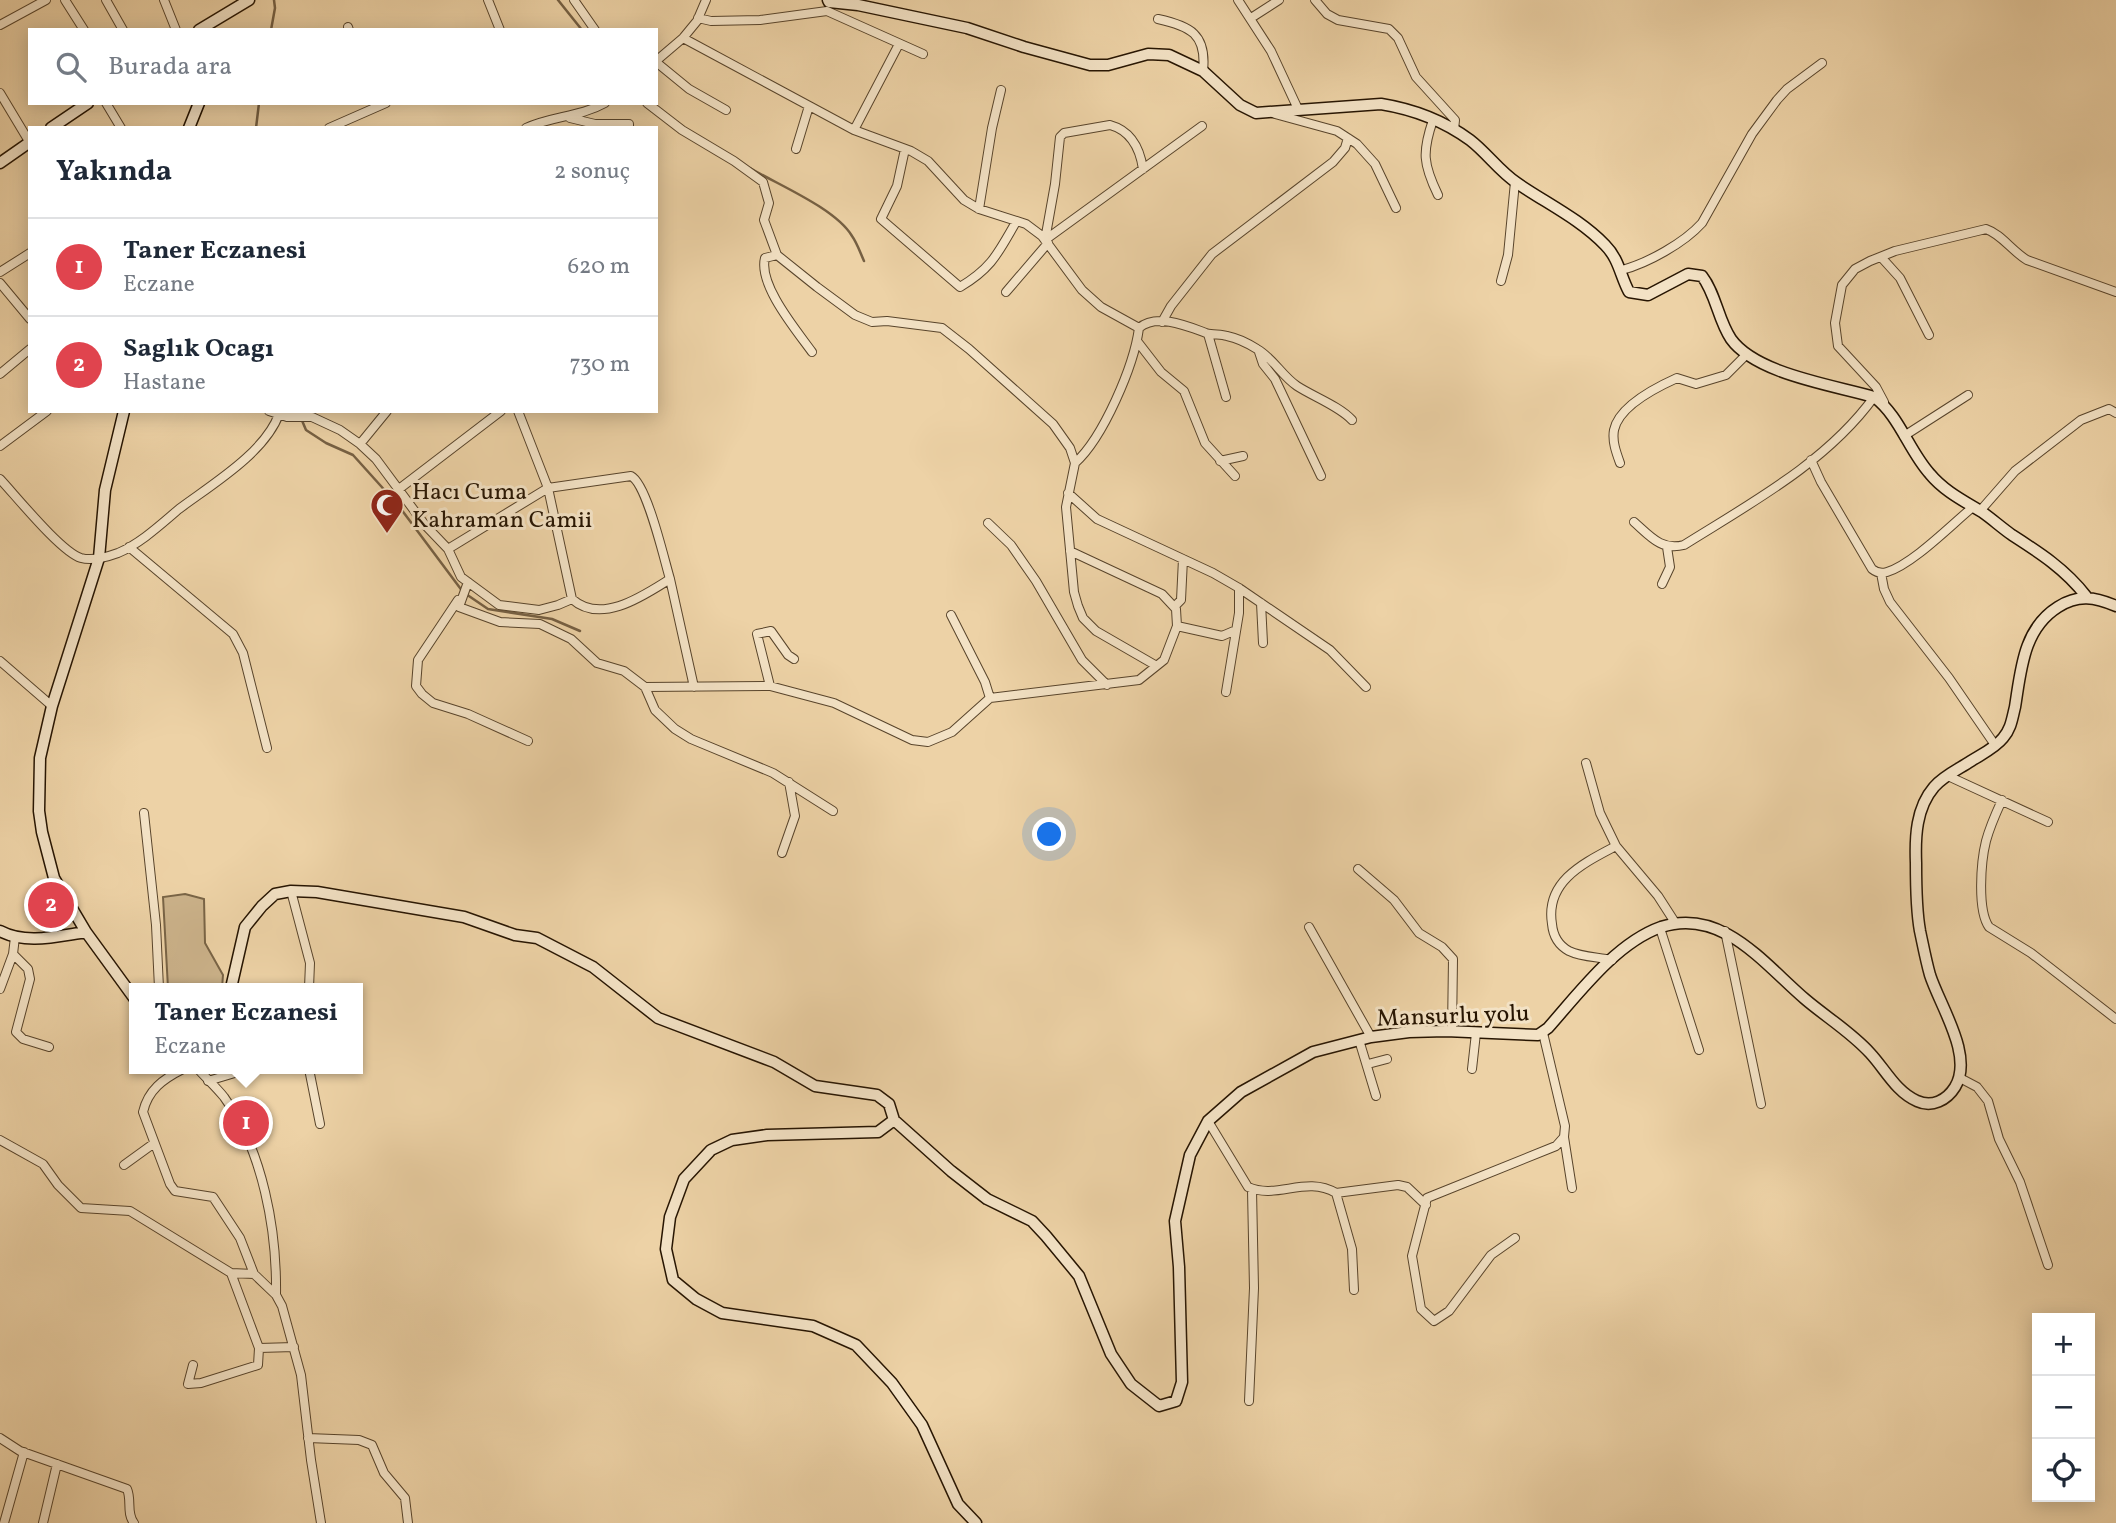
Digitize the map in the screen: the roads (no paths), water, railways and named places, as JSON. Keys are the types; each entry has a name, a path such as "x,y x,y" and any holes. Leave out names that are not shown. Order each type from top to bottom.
{"street":[{"path":"0,25 46,0"},
{"path":"65,0 84,28"},
{"path":"106,0 122,28"},
{"path":"164,0 175,28"},
{"path":"219,25 249,0"},
{"path":"488,0 499,28"},
{"path":"574,0 594,28"},
{"path":"658,60 683,38 698,18 706,0"},
{"path":"1238,0 1271,51 1298,109"},
{"path":"1251,18 1279,0"},
{"path":"1315,0 1327,14 1338,20 1389,29 1398,38 1416,77 1455,120 1454,130"},
{"path":"698,18 711,21 760,20 828,5 859,5 967,28 1090,65 1108,65 1159,53 1179,58 1203,71 1240,105 1256,113 1381,104 1401,107 1454,130 1471,141 1515,182 1583,226 1616,258 1629,292 1648,295 1688,274 1702,276 1722,325 1746,355 1782,374 1874,397 1885,405"},
{"path":"828,5 899,44 923,54"},
{"path":"1158,19 1191,29 1203,50 1203,71"},
{"path":"683,38 854,130 905,149 928,161 964,200 979,209 1026,224 1047,241 1082,290 1101,307 1139,328"},
{"path":"854,130 899,44"},
{"path":"1622,270 1651,260 1692,235 1702,223 1752,134 1777,100 1787,89 1822,63"},
{"path":"658,64 689,89 726,110"},
{"path":"979,209 1001,90"},
{"path":"0,93 28,140"},
{"path":"54,126 85,105"},
{"path":"107,105 120,126"},
{"path":"191,126 198,105"},
{"path":"333,126 376,105"},
{"path":"530,126 600,105"},
{"path":"651,105 682,130 734,161 762,182 769,202 764,220 777,255 855,315 872,322 887,321 942,328 1053,424 1070,448 1075,463 1066,507 1074,592 1083,618 1096,631 1155,666"},
{"path":"796,149 809,106"},
{"path":"1272,113 1337,131 1357,144 1375,164 1396,208"},
{"path":"567,117 595,124 629,126"},
{"path":"1433,120 1424,153 1427,171 1438,195"},
{"path":"1047,241 1060,136 1064,133 1115,126 1136,144 1143,169"},
{"path":"1006,292 1047,241 1202,126"},
{"path":"1162,322 1171,306 1212,254 1333,162 1345,148 1348,138"},
{"path":"0,163 28,144"},
{"path":"905,149 897,186 881,219 960,287 977,277 993,262 1016,222"},
{"path":"1501,281 1508,255 1515,182"},
{"path":"2116,292 2027,260 2014,253 1996,234 1986,229 1895,251 1855,268 1842,285 1835,323 1839,346 1876,387 1904,436 1931,475 1955,497 2052,561 2086,596 2116,606"},
{"path":"0,272 28,254"},
{"path":"777,255 765,258 763,266 776,300 812,352"},
{"path":"1881,257 1900,278 1929,335"},
{"path":"0,283 28,317"},
{"path":"1075,463 1101,429 1137,341 1139,328 1144,324 1162,322 1184,325 1208,334 1227,336 1258,349 1291,382 1344,412 1352,420"},
{"path":"1208,334 1226,397"},
{"path":"1137,341 1161,372 1184,391 1205,443 1235,476"},
{"path":"1258,349 1321,476"},
{"path":"0,374 28,351"},
{"path":"1620,463 1614,446 1614,428 1644,394 1677,378 1696,384 1726,375 1746,355"},
{"path":"1904,436 1968,395"},
{"path":"1634,522 1657,543 1667,547 1684,545 1739,511 1811,460 1859,417 1874,397"},
{"path":"1811,460 1872,569 1881,573 1904,564 1976,509 2015,471 2081,420 2109,409 2116,414"},
{"path":"0,446 44,413"},
{"path":"122,413 105,490 99,558 52,706 40,758 39,811 41,832 54,878 86,932 129,991"},
{"path":"276,413 307,415 340,430 360,444 376,459 425,525 448,549 461,577 499,605 539,610 572,599"},
{"path":"360,444 385,413"},
{"path":"399,489 498,413"},
{"path":"519,413 548,488 572,599 578,605 598,610 611,608 651,591 670,579"},
{"path":"0,479 52,537 80,558 99,558 129,547 235,469 274,427 279,414"},
{"path":"1220,461 1243,456"},
{"path":"448,549 548,488 625,476 635,478 646,501 670,579 694,687"},
{"path":"1068,493 1097,519 1239,588 1330,650 1366,687"},
{"path":"988,523 1011,545 1036,581 1082,660 1107,685"},
{"path":"129,547 233,634 243,653 267,748"},
{"path":"1662,584 1670,567 1667,547"},
{"path":"645,687 770,686 834,703 912,740 928,743 952,732 990,698 1139,680 1164,660 1177,626 1174,607 1162,594 1070,551"},
{"path":"1174,607 1181,600 1183,559"},
{"path":"1881,573 1890,602 1949,678 1996,745"},
{"path":"468,582 418,660 416,686 433,703 468,714 528,741"},
{"path":"1226,692 1236,630 1239,588"},
{"path":"463,592 459,607 500,622 540,624 572,639 597,663 624,670 645,687 655,709 675,729 691,739 773,773 833,811"},
{"path":"2048,1265 2020,1182 1999,1139 1988,1101 1978,1087 1960,1077 1961,1058 1954,1032 1930,975 1919,928 1917,822 1934,786 1996,745 2011,726 2025,650 2039,622 2065,602 2086,596"},
{"path":"1261,603 1263,643"},
{"path":"951,615 975,661 990,698"},
{"path":"1177,626 1222,636 1236,630"},
{"path":"770,686 757,634 771,631 794,659"},
{"path":"0,661 52,706"},
{"path":"1586,763 1600,813 1616,846 1658,896 1676,924"},
{"path":"1948,776 2048,822"},
{"path":"782,853 792,831 795,816 789,782"},
{"path":"2002,800 1985,844 1982,905 1985,921 1989,927 2031,953 2116,1019"},
{"path":"144,813 156,925 159,983"},
{"path":"1612,960 1578,954 1560,944 1554,936 1551,912 1561,882 1579,866 1616,846"},
{"path":"1358,869 1394,900 1419,933 1442,947 1453,959 1452,1031"},
{"path":"232,983 245,927 275,894 291,891 317,892 452,914 515,935 537,938 593,967 658,1018 774,1062 814,1086 877,1095 889,1104 894,1120 878,1132 767,1135 732,1140 711,1150 684,1179 670,1217 666,1249 673,1280 696,1299 722,1313 813,1326 856,1345 892,1383 922,1425 958,1504 975,1523"},
{"path":"291,891 310,963 309,983"},
{"name":"Mansurlu yolu","path":"894,1120 987,1199 1032,1221 1046,1236 1079,1276 1111,1354 1131,1384 1159,1406 1176,1401 1182,1382 1175,1221 1190,1155 1208,1121 1241,1092 1314,1052 1371,1037 1409,1032 1452,1031 1528,1036 1543,1033 1603,966 1639,938 1660,928 1692,923 1725,931 1741,941 1805,999 1858,1040 1909,1097 1930,1105 1939,1102 1954,1090 1960,1077"},
{"path":"1309,927 1371,1037"},
{"path":"1660,928 1699,1050"},
{"path":"0,931 15,937 34,939 86,932"},
{"path":"1725,931 1761,1104"},
{"path":"0,989 13,954 15,937"},
{"path":"13,954 28,969 30,979 16,1032 23,1039 49,1047"},
{"path":"1472,1069 1476,1033"},
{"path":"1543,1033 1565,1126 1564,1137 1572,1188"},
{"path":"1359,1040 1376,1096"},
{"path":"1368,1064 1387,1059"},
{"path":"172,1074 162,1079 145,1102 143,1112 153,1144 175,1191 214,1197 236,1231 254,1275 276,1295 282,1306 301,1375 321,1523"},
{"path":"202,1074 224,1097 256,1161 271,1214 276,1258 276,1295"},
{"path":"208,1081 231,1074"},
{"path":"310,1074 320,1124"},
{"path":"1208,1121 1244,1185 1252,1189 1264,1191 1314,1185 1336,1193 1398,1185 1407,1187 1426,1205"},
{"path":"1515,1238 1491,1255 1449,1311 1434,1321 1421,1309 1412,1256 1427,1198 1556,1146 1564,1137"},
{"path":"0,1140 43,1164 58,1185 81,1208 130,1211 231,1273 254,1275"},
{"path":"124,1165 153,1144"},
{"path":"1249,1401 1254,1288 1252,1189"},
{"path":"1336,1193 1352,1249 1354,1290"},
{"path":"193,1365 188,1384 201,1383 258,1365 259,1348 231,1273"},
{"path":"259,1348 294,1347"},
{"path":"0,1438 24,1452 127,1489 131,1497 131,1519 134,1523"},
{"path":"308,1438 359,1440 372,1445 384,1473 405,1498 408,1523"},
{"path":"4,1523 24,1452"},
{"path":"43,1523 57,1464"}],"waterway":[{"path":"271,28 274,0"},
{"path":"558,0 580,28"},
{"path":"256,126 259,105"},
{"path":"750,168 833,216 852,236 864,261"},
{"path":"299,413 306,430 353,455 398,505 463,592 488,609 552,619 580,631"}],"place":[{"name":"Hacı Cuma Kahraman Camii","path":"387,535"},
{"name":"Saglık Ocagı","path":"51,905"},
{"name":"Taner Eczanesi","path":"246,1123"}]}
